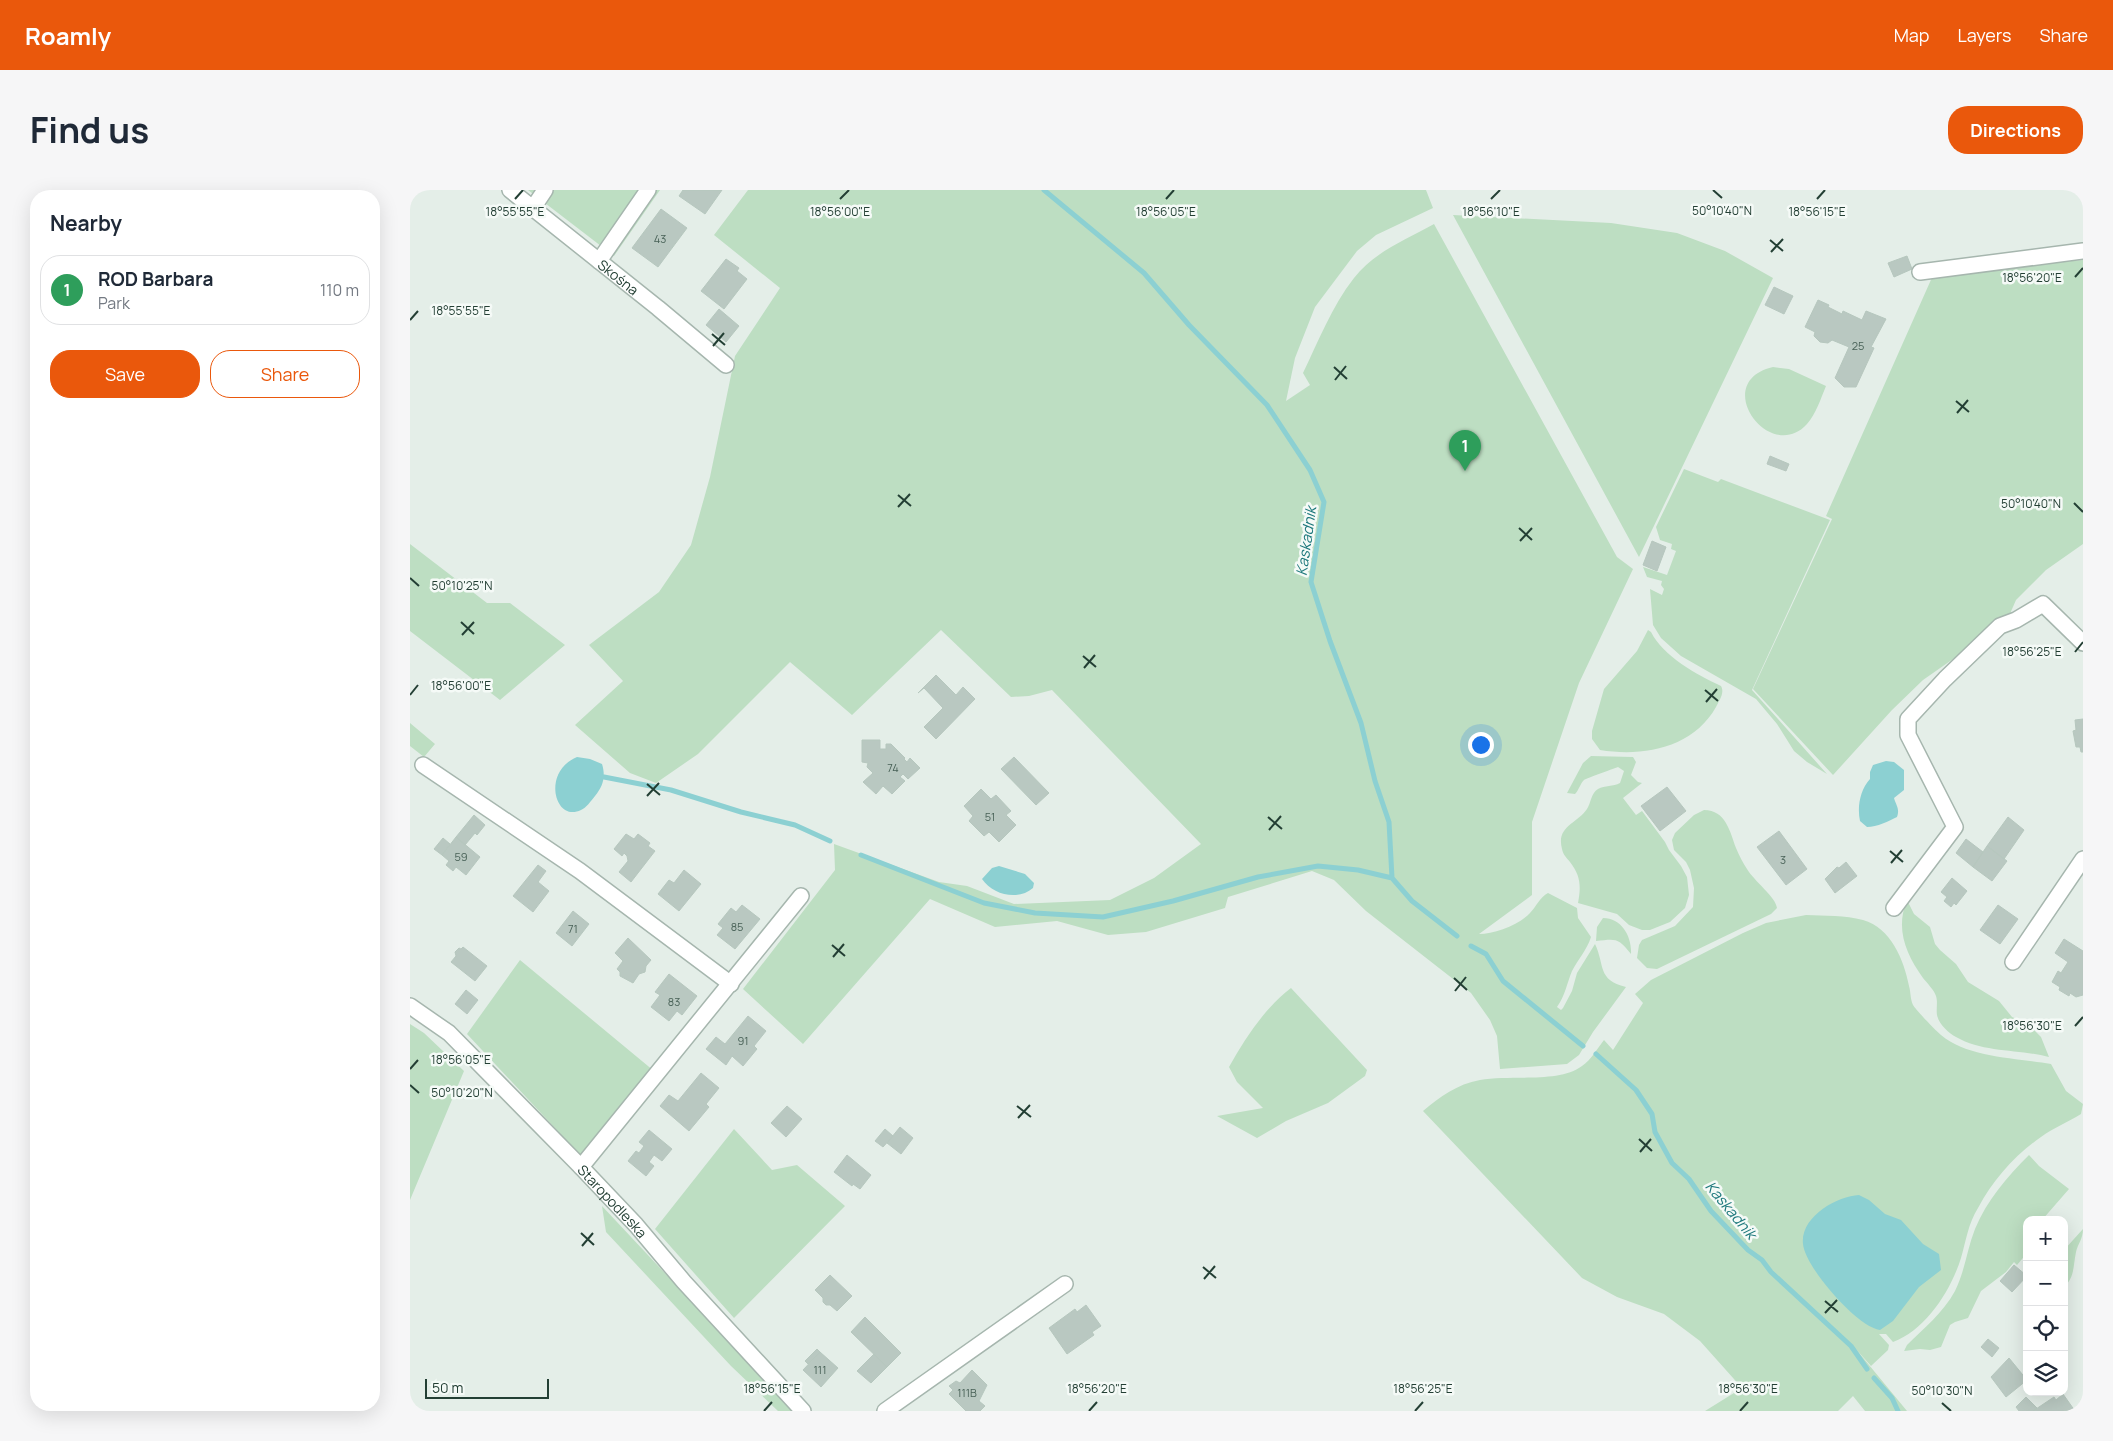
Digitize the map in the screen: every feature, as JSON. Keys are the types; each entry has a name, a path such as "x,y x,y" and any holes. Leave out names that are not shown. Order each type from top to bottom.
{"street":[{"name":"Skośna","path":"510,190 726,365"},
{"path":"532,208 545,190"},
{"path":"599,261 648,190"},
{"path":"1920,272 2083,251"},
{"path":"1894,908 1955,827 1908,735 1908,719 1944,679 2000,626 2016,620 2044,604 2083,643"},
{"path":"423,765 580,871 731,984"},
{"path":"2013,962 2083,859"},
{"path":"581,1167 801,896"},
{"name":"Staropodleska","path":"410,1006 449,1032 581,1167 636,1225 684,1282 803,1411"},
{"path":"885,1411 1065,1284"}],"green space":[{"path":"528,190 660,190 614,256"},
{"path":"748,190 1426,190 1433,208 1376,235 1357,251 1315,307 1295,358 1286,401 1310,385 1303,373 1332,312 1354,278 1381,253 1434,224 1617,557 1633,569 1579,683 1532,822 1532,895 1479,934 1499,931 1520,921 1548,893 1577,908 1578,918 1591,937 1572,971 1557,1007 1561,1010 1563,1008 1572,991 1577,973 1595,944 1606,976 1617,984 1626,987 1593,1032 1579,1055 1567,1064 1500,1069 1497,1036 1490,1020 1471,993 1366,911 1334,880 1312,871 1228,897 1225,908 1146,932 1108,935 1057,921 995,927 930,899 803,1044 743,989 835,870 834,844 939,882 967,886 1014,904 1110,900 1154,878 1201,844 1052,690 1029,696 1011,697 941,630 852,715 790,662 698,754 656,783 630,773 575,725 623,681 589,645 659,592 691,545 710,477 735,356 780,288 714,235"},
{"path":"1453,215 1611,223 1677,233 1725,251 1773,278 1639,557"},
{"path":"2083,260 2083,544 2046,570 2016,600 2009,616 1986,636 1923,680 1892,710 1833,775 1753,689 1832,519 1826,516 1934,273"},
{"path":"1773,367 1789,369 1826,386 1810,420 1792,434 1777,434 1763,428 1752,416 1746,402 1746,388 1755,375"},
{"path":"1684,469 1718,482 1721,479 1830,520 1752,690 1827,774 1807,762 1794,751 1777,724 1756,699 1681,656 1661,638 1653,625 1650,589 1662,595 1664,589 1661,585 1662,581 1647,577 1643,567 1667,575 1676,551 1671,549 1672,544 1660,540 1656,527"},
{"path":"410,544 487,603 510,603 565,645 500,700 410,631"},
{"path":"1648,630 1672,657 1691,670 1721,686 1721,697 1706,721 1681,740 1650,750 1616,752 1600,750 1592,739 1592,731 1604,689 1637,651"},
{"path":"410,723 435,744 424,757 410,746"},
{"path":"1591,756 1633,757 1636,762 1631,775 1638,782 1642,783 1623,798 1636,815 1642,811 1665,842 1687,877 1689,895 1685,908 1670,922 1650,930 1642,930 1629,925 1617,914 1578,903 1580,887 1578,877 1574,867 1563,851 1562,835 1568,826 1587,809 1596,791 1620,783 1624,771 1618,767 1590,777 1584,780 1575,794 1567,793 1583,763"},
{"path":"1704,810 1717,814 1726,823 1736,848 1750,874 1773,899 1777,908 1771,914 1657,969 1647,968 1637,958 1639,945 1642,940 1675,926 1693,907 1694,888 1690,870 1686,862 1674,850 1672,840 1675,833 1694,815"},
{"path":"1907,900 1914,914 1930,927 1935,944 1956,964 1968,982 1999,1001 2012,1017 2026,1023 2033,1029 2041,1037 2049,1057 1978,1046 1956,1037 1945,1028 1937,1015 1935,994 1917,969 1904,941 1902,921"},
{"path":"1806,915 1842,916 1856,918 1873,924 1895,946 1904,966 1913,1005 1938,1033 1952,1043 1979,1053 2051,1064 2066,1091 2083,1104 2081,1114 2031,1144 1998,1178 1972,1220 1957,1270 1951,1283 1936,1308 1926,1319 1905,1336 1893,1342 1886,1334 1879,1334 1889,1345 1888,1350 1871,1366 1855,1348 1907,1411 1865,1411 1853,1396 1838,1411 1705,1411 1742,1388 1700,1341 1664,1314 1617,1297 1582,1278 1423,1111 1449,1092 1472,1082 1492,1078 1547,1077 1572,1072 1588,1061 1604,1040 1613,1050 1643,1003 1635,994 1651,980 1766,923"},
{"path":"1603,918 1616,921 1628,935 1631,954 1616,940 1596,941 1597,927"},
{"path":"520,960 654,1071 582,1157 467,1034"},
{"path":"1291,988 1367,1070 1365,1076 1328,1103 1286,1121 1257,1138 1217,1116 1263,1108 1237,1082 1229,1067 1256,1024 1272,1005"},
{"path":"410,1024 424,1033 464,1071 410,1200"},
{"path":"734,1129 772,1170 797,1165 845,1206 734,1318 655,1229"},
{"path":"2029,1155 2039,1166 2069,1189 2045,1216 2023,1216 2023,1258 2017,1265 2014,1262 2006,1272 1981,1291 1968,1318 1950,1325 1941,1347 1930,1350 1904,1351 1907,1345 1945,1306 1955,1291 1980,1218 1998,1189"},
{"path":"602,1206 794,1411 778,1411 731,1366 606,1232"},
{"path":"2083,1229 2072,1275 2068,1283 2068,1261 2068,1246"}],"water":[{"path":"577,757 590,759 602,764 604,777 600,789 585,808 572,812 564,809 559,803 556,794 556,784 559,773 566,764"},
{"path":"1886,761 1894,762 1904,770 1904,790 1894,798 1898,814 1897,817 1887,822 1867,827 1860,821 1859,804 1862,793 1870,779 1873,765"},
{"path":"999,866 1025,874 1034,883 1033,888 1027,892 1013,895 992,889 982,879 992,868"},
{"path":"1859,1195 1869,1200 1885,1214 1901,1220 1923,1244 1939,1254 1941,1270 1919,1287 1893,1321 1880,1330 1859,1319 1846,1308 1822,1281 1806,1254 1803,1244 1807,1225 1822,1210 1841,1199"}],"building":[{"path":"683,190 722,190 705,214 679,196"},
{"path":"661,209 687,228 658,267 632,248"},
{"path":"1907,256 1912,269 1894,277 1888,263"},
{"path":"726,259 739,268 737,271 747,279 724,309 701,291"},
{"path":"1774,287 1793,296 1784,314 1765,305"},
{"path":"1818,300 1842,314 1843,311 1862,320 1866,311 1886,319 1871,347 1874,348 1856,387 1844,387 1835,378 1849,347 1832,340 1828,343 1820,342 1814,336 1815,332 1805,327"},
{"path":"719,309 739,326 726,342 706,325"},
{"path":"1770,456 1789,464 1786,471 1767,464"},
{"path":"1652,541 1666,547 1657,571 1643,565"},
{"path":"936,675 956,695 963,687 975,699 936,739 924,727 943,708 924,688 918,693"},
{"path":"2083,719 2083,752 2081,752 2080,747 2076,747 2073,731 2076,730 2075,720"},
{"path":"862,740 880,740 880,749 886,749 886,744 891,744 907,762 910,758 920,768 908,779 903,774 900,777 905,781 892,794 883,786 876,794 863,782 873,773 867,767 868,763 862,762"},
{"path":"1014,757 1049,793 1036,805 1001,769"},
{"path":"1667,787 1686,811 1660,831 1641,806"},
{"path":"981,789 991,799 996,795 1011,811 1006,815 1016,825 999,842 989,832 984,836 969,821 973,816 964,806"},
{"path":"474,815 485,825 465,845 456,837"},
{"path":"2008,817 2024,830 2004,859 1987,846"},
{"path":"1779,831 1807,869 1786,885 1757,847"},
{"path":"626,834 634,839 638,834 650,843 648,846 655,851 631,882 619,872 628,861 627,856 624,853 622,856 614,849"},
{"path":"456,837 480,857 466,875 456,867 453,871 446,865 449,861 442,855"},
{"path":"443,838 450,844 442,855 434,849"},
{"path":"1966,839 1983,852 1973,867 1956,853"},
{"path":"1987,846 2007,861 1992,881 1973,867"},
{"path":"1846,862 1857,876 1835,893 1825,879 1837,867 1839,868"},
{"path":"538,865 546,871 538,882 549,891 533,912 513,896"},
{"path":"684,870 701,884 679,911 658,894 669,880 674,883"},
{"path":"1952,878 1967,891 1956,905 1954,903 1951,907 1944,901 1947,897 1941,892"},
{"path":"742,905 760,919 735,949 717,935 723,928 718,924 731,908 736,912"},
{"path":"1998,905 2018,919 2000,944 1980,930"},
{"path":"573,911 589,924 572,946 556,933"},
{"path":"628,938 651,960 646,966 645,972 639,974 633,983 620,976 620,972 617,969 623,961 615,953"},
{"path":"2064,939 2083,951 2083,995 2076,997 2070,993 2069,996 2059,990 2060,987 2052,982 2058,971 2061,973 2068,962 2055,953"},
{"path":"463,947 487,966 475,981 451,962 456,956 455,952"},
{"path":"669,974 697,996 682,1015 677,1011 669,1021 651,1007 660,995 655,992"},
{"path":"466,990 478,1000 467,1014 455,1004"},
{"path":"748,1016 766,1031 754,1046 757,1049 743,1066 732,1056 726,1065 706,1049 716,1037 725,1044"},
{"path":"701,1073 719,1088 706,1104 709,1107 689,1131 660,1106 669,1095 678,1101"},
{"path":"787,1106 802,1119 786,1137 771,1123"},
{"path":"900,1127 913,1138 901,1154 887,1143"},
{"path":"885,1129 893,1136 883,1147 875,1141"},
{"path":"649,1130 672,1149 662,1161 654,1155 649,1162 654,1166 646,1176 628,1161 636,1151 639,1153 644,1146 639,1142"},
{"path":"847,1155 871,1175 860,1189 853,1184 852,1186 834,1172"},
{"path":"2014,1265 2023,1273 2023,1280 2012,1292 2000,1281"},
{"path":"830,1275 852,1296 837,1311 830,1305 826,1305 823,1302 823,1298 815,1290"},
{"path":"1086,1305 1101,1326 1092,1332 1094,1335 1067,1354 1049,1328 1075,1309 1077,1312"},
{"path":"865,1317 901,1353 887,1367 851,1332"},
{"path":"1988,1339 1999,1348 1992,1357 1981,1347"},
{"path":"817,1349 820,1352 808,1364 805,1361"},
{"path":"820,1352 838,1368 821,1387 803,1370"},
{"path":"874,1354 887,1367 871,1383 857,1371"},
{"path":"2009,1358 2023,1375 2023,1383 2006,1397 1991,1377"},
{"path":"972,1370 987,1385 979,1401 985,1406 980,1411 966,1411 949,1394 953,1390 949,1386 956,1381 960,1383"},
{"path":"2061,1396 2064,1396 2075,1411 2033,1411 2054,1397 2056,1400"},
{"path":"2026,1397 2037,1408 2033,1411 2019,1411 2016,1407"}],"waterway":[{"name":"Kaskadnik","path":"1044,190 1144,273 1189,325 1267,405 1310,470 1324,502 1311,582 1330,641 1361,723 1375,781 1389,822 1392,878 1412,901 1457,936"},
{"path":"604,777 671,790 741,812 795,825 830,841"},
{"path":"861,855 984,903 1035,913 1103,917 1173,901 1258,877 1318,866 1358,870 1392,878"},
{"name":"Kaskadnik","path":"1471,946 1486,954 1503,981 1583,1046"},
{"name":"Kaskadnik","path":"1596,1054 1636,1090 1652,1114 1655,1132 1672,1163 1689,1179 1711,1211 1748,1250 1762,1260 1771,1272 1851,1346 1867,1369"},
{"name":"Kaskadnik","path":"1874,1378 1892,1398 1898,1411"}],"place":[{"name":"ROD Barbara","path":"1465,471"}]}
